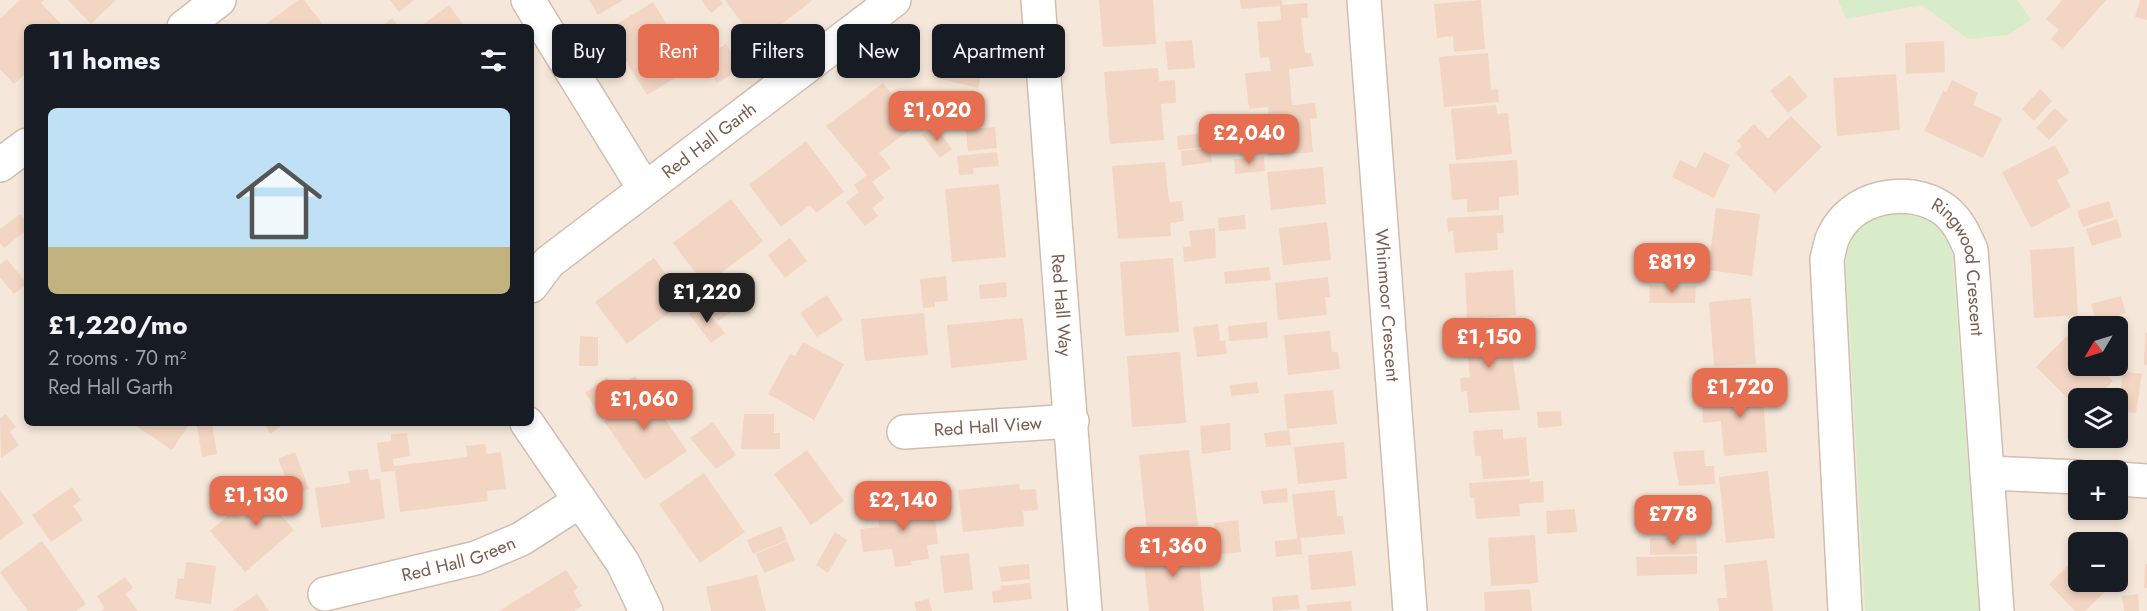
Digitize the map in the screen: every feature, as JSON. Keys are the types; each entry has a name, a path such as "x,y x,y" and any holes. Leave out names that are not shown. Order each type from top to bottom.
{"street":[{"path":"188,24 219,0"},
{"path":"528,0 644,188"},
{"name":"Red Hall Garth","path":"534,282 549,262 894,0"},
{"name":"Red Hall Way","path":"1038,0 1085,611"},
{"name":"Whinmoor Crescent","path":"1365,0 1410,611"},
{"path":"0,165 24,147"},
{"name":"Ringwood Crescent","path":"1845,611 1827,259 1834,235 1849,215 1870,201 1895,195 1920,198 1943,209 1960,227 1971,250 1997,611"},
{"name":"Red Hall View","path":"904,432 1072,421"},
{"path":"529,426 623,563 646,611"},
{"path":"1988,473 2068,477"},
{"path":"2128,480 2147,481"},
{"name":"Red Hall Green","path":"325,594 476,558 521,539 580,501"}],"shaded area":[{"path":"0,0 2147,0 2147,611 0,611"}],"green space":[{"path":"1838,0 2017,0 2031,20 2008,35 1968,39 1922,5 1846,19"},
{"path":"1902,207 1920,214 1939,226 1952,250 1979,611 1865,611 1846,264 1848,250 1856,230 1869,219"}],"building":[{"path":"20,0 44,0 41,3 61,24 24,24 24,75 14,84 0,69 0,19"},
{"path":"68,0 116,0 91,24"},
{"path":"298,0 304,0 323,24 266,24"},
{"path":"390,0 414,0 399,12"},
{"path":"589,0 623,0 598,15"},
{"path":"701,0 720,0 723,4 711,13"},
{"path":"725,0 813,0 782,24 743,24"},
{"path":"1099,0 1153,0 1156,44 1103,47"},
{"path":"1240,0 1282,0 1282,5 1307,3 1308,18 1301,18 1305,53 1311,53 1313,66 1289,69 1292,105 1315,103 1317,118 1310,119 1313,152 1268,156 1265,123 1269,122 1268,107 1249,109 1245,73 1271,71 1269,57 1260,58 1257,22 1281,20 1280,6 1241,9"},
{"path":"1481,0 1485,49 1454,52 1453,36 1437,38 1434,4"},
{"path":"2062,0 2106,0 2063,49 2051,39 2059,30 2046,19"},
{"path":"2140,0 2147,0 2147,20 2135,17"},
{"path":"653,2 667,24 638,24 638,78 675,78 647,95 626,61 626,24 617,24"},
{"path":"449,5 463,24 424,24"},
{"path":"392,18 397,24 385,24"},
{"path":"1192,40 1195,68 1168,70 1165,42"},
{"path":"1944,41 1945,72 1906,74 1905,43"},
{"path":"726,44 731,52 731,75 717,83 714,78 719,78 719,48"},
{"path":"1488,53 1491,90 1498,89 1499,102 1444,107 1439,57"},
{"path":"1158,68 1159,81 1175,80 1176,103 1161,104 1164,140 1110,144 1104,72"},
{"path":"1896,74 1900,130 1837,136 1833,78"},
{"path":"1790,75 1808,97 1788,113 1770,91"},
{"path":"936,78 981,78 978,88"},
{"path":"1952,80 1978,93 1973,105 2002,118 1983,158 1924,131 1943,91 1946,92"},
{"path":"883,83 916,125 879,153 891,168 872,182 884,198 872,208 878,216 865,226 846,202 859,192 854,185 867,175 826,126"},
{"path":"2040,89 2052,101 2034,121 2022,109"},
{"path":"1496,105 1497,114 1508,113 1512,154 1456,160 1451,109"},
{"path":"2055,108 2068,120 2049,140 2036,128"},
{"path":"1791,116 1822,147 1775,193 1735,153 1742,146 1737,141 1754,124 1768,138"},
{"path":"935,126 952,149 940,158 922,135"},
{"path":"995,127 997,148 968,151 966,130"},
{"path":"1206,133 1208,147 1178,150 1177,136"},
{"path":"806,141 844,192 816,213 810,205 781,227 749,185"},
{"path":"2055,145 2070,173 2057,180 2071,207 2031,228 2002,172"},
{"path":"1210,148 1212,162 1182,166 1181,151"},
{"path":"997,152 999,166 973,168 974,174 959,175 957,156"},
{"path":"1704,152 1730,165 1714,198 1672,177 1680,160 1696,168"},
{"path":"1264,157 1265,171 1235,174 1234,159"},
{"path":"1517,160 1519,195 1499,197 1499,210 1467,212 1467,199 1452,200 1449,164"},
{"path":"1165,162 1169,202 1182,201 1184,221 1170,223 1171,236 1118,239 1112,166"},
{"path":"1323,167 1326,204 1271,210 1267,172"},
{"path":"999,184 1006,257 952,262 945,189"},
{"path":"731,199 763,241 705,285 673,243"},
{"path":"2109,201 2114,217 2083,227 2077,211"},
{"path":"1716,208 1760,214 1752,276 1708,270"},
{"path":"20,214 24,219 24,232 4,248 0,243 0,229"},
{"path":"1245,215 1246,229 1219,231 1218,218"},
{"path":"1503,215 1504,233 1497,233 1498,250 1455,253 1453,231 1448,232 1447,218"},
{"path":"2117,219 2122,237 2092,246 2086,229"},
{"path":"1327,222 1331,260 1283,265 1279,228"},
{"path":"1215,228 1216,258 1184,262 1183,247 1191,246 1189,231"},
{"path":"790,238 807,261 785,278 768,255"},
{"path":"2074,247 2078,315 2034,318 2030,250"},
{"path":"654,258 686,300 627,344 595,302"},
{"path":"1173,258 1179,332 1125,336 1120,262"},
{"path":"7,259 24,280 24,286 14,294 0,277 0,264"},
{"path":"1269,267 1271,280 1225,284 1224,272"},
{"path":"1513,270 1516,315 1467,319 1465,273"},
{"path":"946,276 948,301 935,302 935,307 923,308 920,279"},
{"path":"1328,277 1330,297 1325,297 1327,315 1278,320 1275,283"},
{"path":"1006,282 1007,297 980,299 979,285"},
{"path":"1650,285 1696,286 1695,303 1649,303"},
{"path":"714,289 731,312 718,321 701,298"},
{"path":"827,295 843,320 817,337 800,313"},
{"path":"2121,296 2126,313 2115,316 2095,316 2091,304"},
{"path":"1751,298 1756,364 1714,366 1709,302"},
{"path":"702,304 725,333 711,343 689,314"},
{"path":"924,313 928,355 865,361 861,319"},
{"path":"1023,318 1027,360 951,368 947,325"},
{"path":"1507,321 1509,344 1503,344 1504,356 1512,355 1520,410 1469,413 1467,391 1461,392 1460,378 1470,377 1468,358 1464,358 1461,324"},
{"path":"1267,322 1268,338 1229,341 1228,326"},
{"path":"1218,324 1220,341 1225,340 1227,354 1197,357 1193,327"},
{"path":"1330,331 1332,352 1338,352 1340,369 1288,375 1284,335"},
{"path":"2145,333 2147,333 2147,365 2144,365"},
{"path":"580,336 598,337 598,366 579,366"},
{"path":"2067,336 2068,376 2108,376 2113,381 2106,388 2068,388 2068,398 2036,367"},
{"path":"803,342 844,364 814,420 768,394 790,354 795,356"},
{"path":"1180,352 1186,423 1132,427 1127,356"},
{"path":"2128,372 2142,374 2136,413 2128,412 2128,388 2121,388 2122,376 2128,376"},
{"path":"635,376 687,451 645,480 604,421 624,407 620,401 626,396 619,386"},
{"path":"607,377 620,397 598,412 585,393"},
{"path":"1257,382 1259,393 1231,396 1230,385"},
{"path":"1762,383 1767,452 1724,456 1721,421 1703,423 1702,405 1720,404 1719,387"},
{"path":"1333,390 1337,424 1287,429 1284,394"},
{"path":"1561,411 1562,426 1538,428 1537,412"},
{"path":"6,414 16,427 10,432 19,445 1,458 0,418"},
{"path":"744,414 774,414 774,433 780,433 780,449 741,449"},
{"path":"713,422 736,455 716,469 690,438"},
{"path":"1230,423 1231,450 1202,454 1200,426"},
{"path":"136,426 188,426 172,450"},
{"path":"197,426 212,426 217,454 202,457"},
{"path":"266,426 281,426 270,434"},
{"path":"1503,429 1503,439 1526,437 1529,476 1483,479 1481,456 1475,456 1473,431"},
{"path":"1289,430 1291,445 1266,447 1264,433"},
{"path":"407,433 410,456 393,459 394,466 467,457 466,446 485,444 487,454 501,452 506,489 487,491 488,501 400,512 395,471 381,472 377,443 391,441 391,434"},
{"path":"1344,442 1347,479 1298,484 1294,447"},
{"path":"807,450 844,501 811,525 774,474"},
{"path":"1189,450 1198,526 1147,532 1139,455"},
{"path":"1704,450 1705,466 1714,466 1715,484 1679,486 1673,452"},
{"path":"295,452 309,489 293,495 278,459"},
{"path":"368,469 370,480 380,479 385,519 321,528 315,488 350,483 348,471"},
{"path":"1768,471 1775,538 1726,543 1719,477"},
{"path":"704,473 745,532 700,563 659,504"},
{"path":"270,476 292,502 279,513 294,530 245,572 210,531 234,510 242,519 263,501 253,490"},
{"path":"1530,479 1530,482 1543,481 1544,502 1519,504 1520,516 1476,519 1474,498 1470,498 1469,483"},
{"path":"1019,484 1020,490 1036,489 1038,510 1023,511 1024,526 963,532 958,490"},
{"path":"72,487 81,500 73,506 83,520 51,542 32,515"},
{"path":"1287,488 1288,502 1263,504 1261,491"},
{"path":"0,490 24,523 0,540"},
{"path":"1335,490 1337,516 1343,516 1345,534 1301,538 1302,554 1276,557 1275,541 1297,539 1292,494"},
{"path":"933,500 938,544 927,545 929,559 911,561 912,565 895,567 892,549 863,552 860,529 879,527 877,507"},
{"path":"1575,509 1577,532 1547,534 1546,511"},
{"path":"1238,520 1241,552 1212,555 1211,537 1215,536 1214,523"},
{"path":"781,526 787,540 753,554 747,540"},
{"path":"835,532 847,540 828,573 816,565"},
{"path":"1535,535 1538,583 1491,586 1488,538"},
{"path":"1696,537 1697,554 1650,555 1650,538"},
{"path":"42,541 86,604 76,611 28,611 0,572"},
{"path":"787,541 795,560 764,573 756,554"},
{"path":"1197,543 1204,611 1149,611 1142,549"},
{"path":"1352,551 1356,586 1311,590 1308,555"},
{"path":"969,553 973,590 944,593 940,556"},
{"path":"1697,556 1697,574 1637,576 1636,557"},
{"path":"1767,560 1773,611 1719,611 1717,598 1727,598 1724,565"},
{"path":"186,562 216,566 211,604 175,599 178,578 184,579"},
{"path":"1029,564 1030,579 1001,582 999,567"},
{"path":"2145,564 2147,564 2147,588 2144,588"},
{"path":"2068,566 2068,592 2105,592 2085,611 2075,611 2049,584"},
{"path":"566,570 578,588 573,591 582,606 574,611 499,611"},
{"path":"757,575 766,611 711,611 706,587"},
{"path":"125,577 133,588 125,594 138,611 101,611 105,608 97,596"},
{"path":"1030,583 1032,599 993,603 992,591 1001,590 1000,586"},
{"path":"1530,589 1532,611 1485,611 1484,592"},
{"path":"257,594 269,611 232,611"},
{"path":"2138,594 2139,611 2124,611 2122,596"},
{"path":"1298,595 1300,609 1273,611 1272,597"},
{"path":"929,599 932,611 916,611 914,602"},
{"path":"1351,601 1352,611 1307,611 1306,605"}]}
